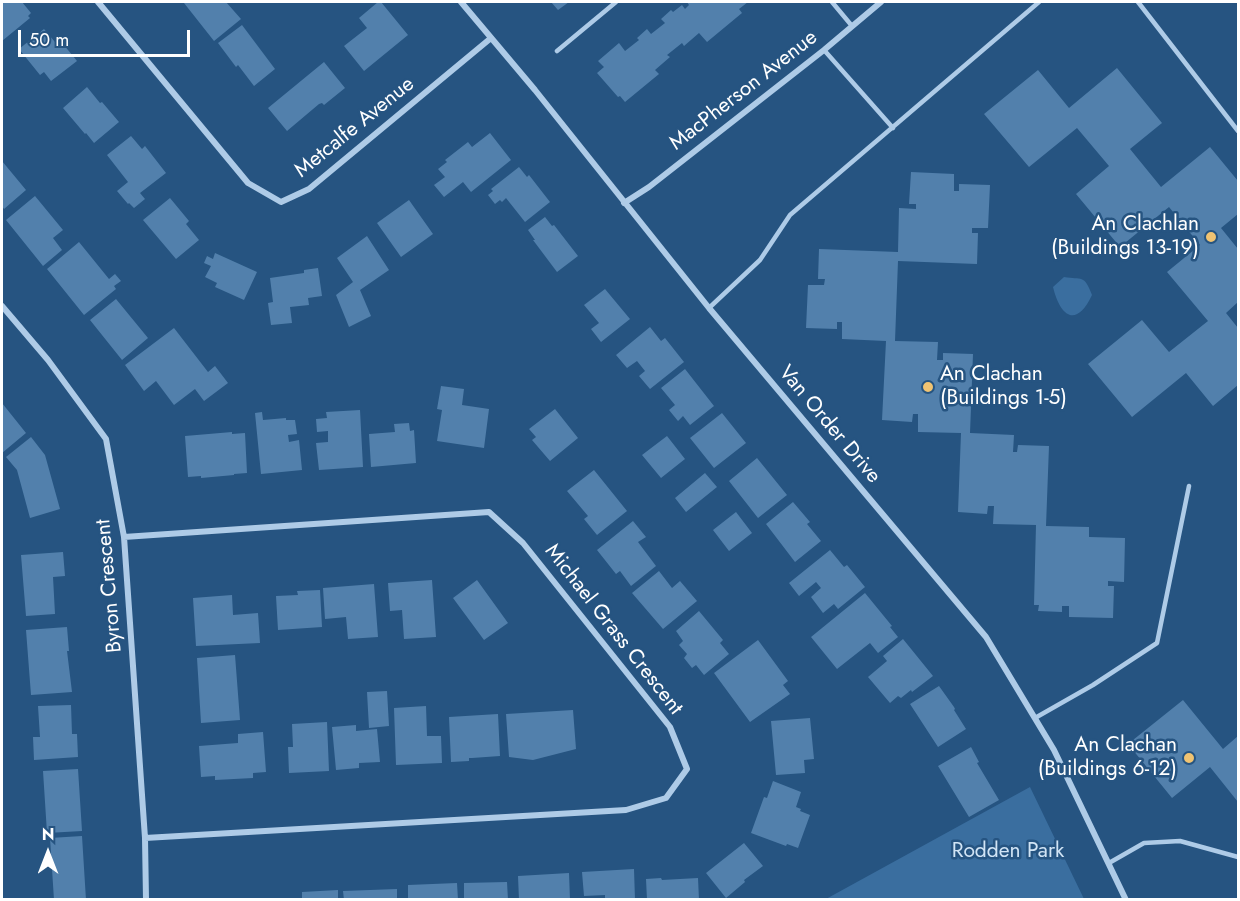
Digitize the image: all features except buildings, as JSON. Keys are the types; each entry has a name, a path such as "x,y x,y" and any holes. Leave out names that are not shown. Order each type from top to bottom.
{"street":[{"name":"Metcalfe Avenue","path":"98,2 248,183 281,202 309,189 491,38"},
{"name":"Van Order Drive","path":"461,2 535,90 708,308 986,637 1054,750 1126,900"},
{"name":"MacPherson Avenue","path":"624,203 649,187 824,50 881,2"},
{"name":"Byron Crescent","path":"2,306 48,360 106,439 124,537 145,838 146,900"},
{"name":"Michael Grass Crescent","path":"124,537 489,512 523,543 670,727 687,769 666,798 626,810 145,838"}],"lane":[{"path":"557,51 616,2"},
{"path":"832,2 852,26"},
{"path":"708,308 760,260 790,215 1039,2"},
{"path":"1138,2 1239,131"},
{"path":"824,50 893,128"},
{"path":"1035,718 1093,685 1157,643 1189,486"},
{"path":"1109,863 1144,843 1180,841 1239,857"}],"green space":[{"path":"1064,277 1082,279 1092,295 1086,306 1074,315 1069,315 1064,311 1053,287"},
{"name":"Rodden Park","path":"1030,787 1084,899 826,899"}],"place":[{"name":"An Clachlan (Buildings 13-19)","path":"1211,237"},
{"name":"An Clachan (Buildings 1-5)","path":"928,387"},
{"name":"An Clachan (Buildings 6-12)","path":"1189,758"}]}
